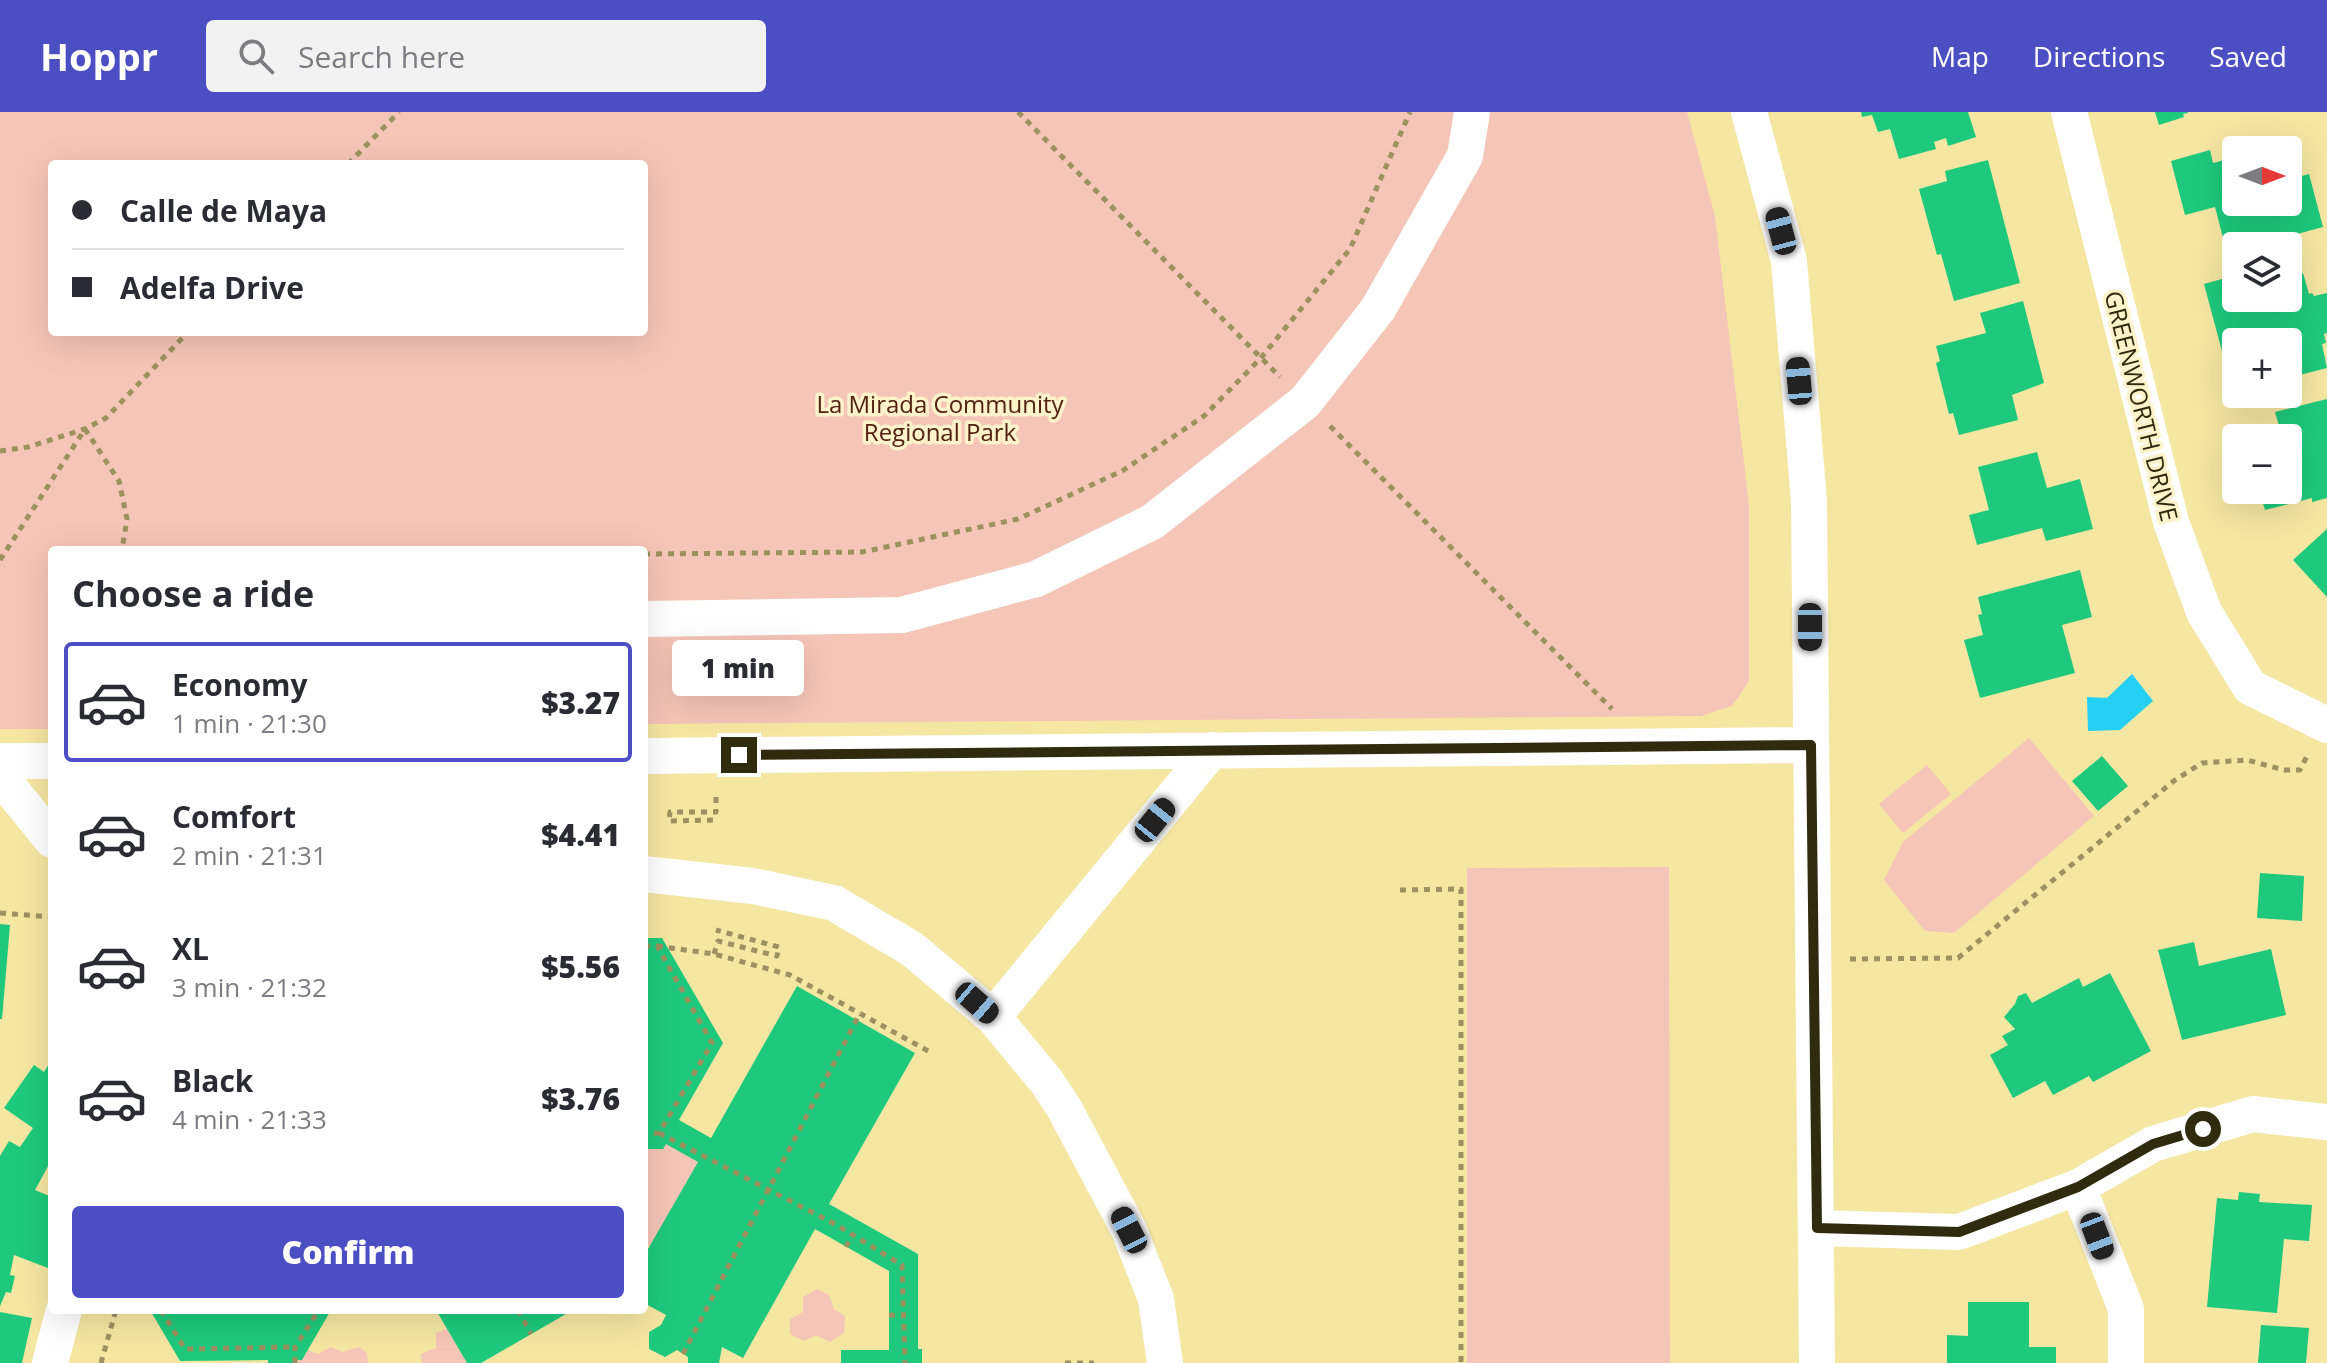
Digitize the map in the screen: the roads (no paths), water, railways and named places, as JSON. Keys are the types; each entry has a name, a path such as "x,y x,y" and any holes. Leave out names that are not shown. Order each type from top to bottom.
{"street":[{"path":"648,619 902,615 1036,579 1152,522 1305,402 1369,321 1465,156 1472,112"},
{"path":"1749,112 1789,261 1809,501 1817,1363"},
{"name":"GREENWORTH DRIVE","path":"2069,112 2171,522 2204,612 2250,687 2326,725"},
{"path":"648,756 1811,745"},
{"path":"993,1017 1212,750"},
{"path":"0,761 48,761"},
{"path":"0,776 48,835"},
{"path":"648,874 728,882 834,903 912,949 993,1017 1047,1082 1064,1108 1129,1230 1156,1299 1165,1363"},
{"path":"1817,1228 1959,1232 2078,1187 2153,1144 2253,1114 2327,1122"},
{"path":"2078,1187 2126,1309 2126,1363"},
{"path":"50,1363 63,1314"}],"water":[{"path":"2132,674 2153,701 2120,730 2088,731 2087,697 2107,698"}],"park label":[{"name":"La Mirada Community Regional Park","path":"940,417"}]}
